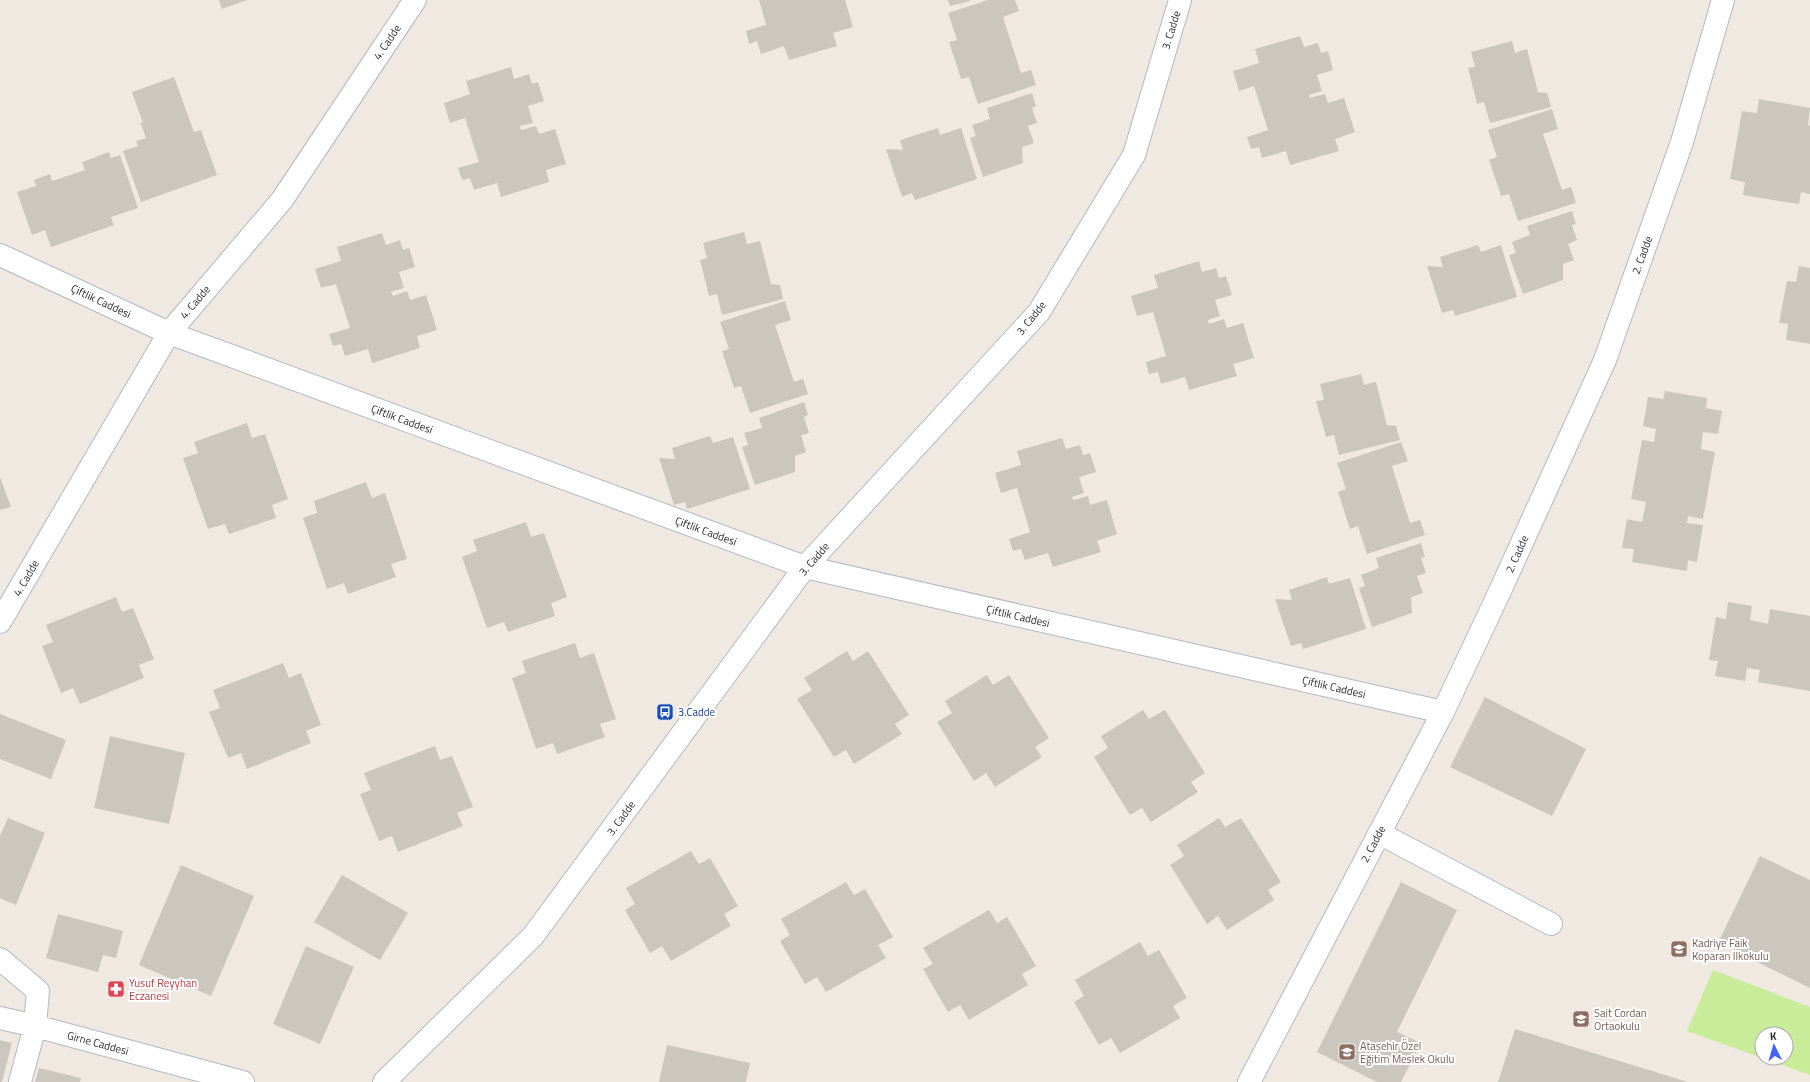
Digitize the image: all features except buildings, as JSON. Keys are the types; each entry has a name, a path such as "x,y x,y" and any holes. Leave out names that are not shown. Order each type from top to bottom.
{"street":[{"name":"4. Cadde","path":"0,622 169,333 282,200 415,0"},
{"name":"3. Cadde","path":"384,1082 533,936 805,568 1039,312 1134,155 1180,0"},
{"name":"2. Cadde","path":"1249,1082 1443,712 1605,360 1682,142 1723,0"},
{"name":"Çiftlik Caddesi","path":"0,255 169,333 805,568 1443,712"},
{"path":"1379,833 1551,924"},
{"path":"0,959 38,991 34,1026 20,1082"},
{"name":"Girne Caddesi","path":"0,1018 243,1082"}],"green space":[{"path":"1713,970 1810,1007 1810,1075 1785,1066 1794,1066 1794,1026 1754,1026 1754,1055 1687,1031"}],"place":[{"name":"3.Cadde","path":"665,712"},
{"name":"Kadriye Faik Koparan İlkokulu","path":"1679,949"},
{"name":"Yusuf Reyyhan Eczanesi","path":"116,989"},
{"name":"Sait Cordan Ortaokulu","path":"1581,1019"},
{"name":"Ataşehir Özel Eğitim Meslek Okulu","path":"1347,1052"}]}
